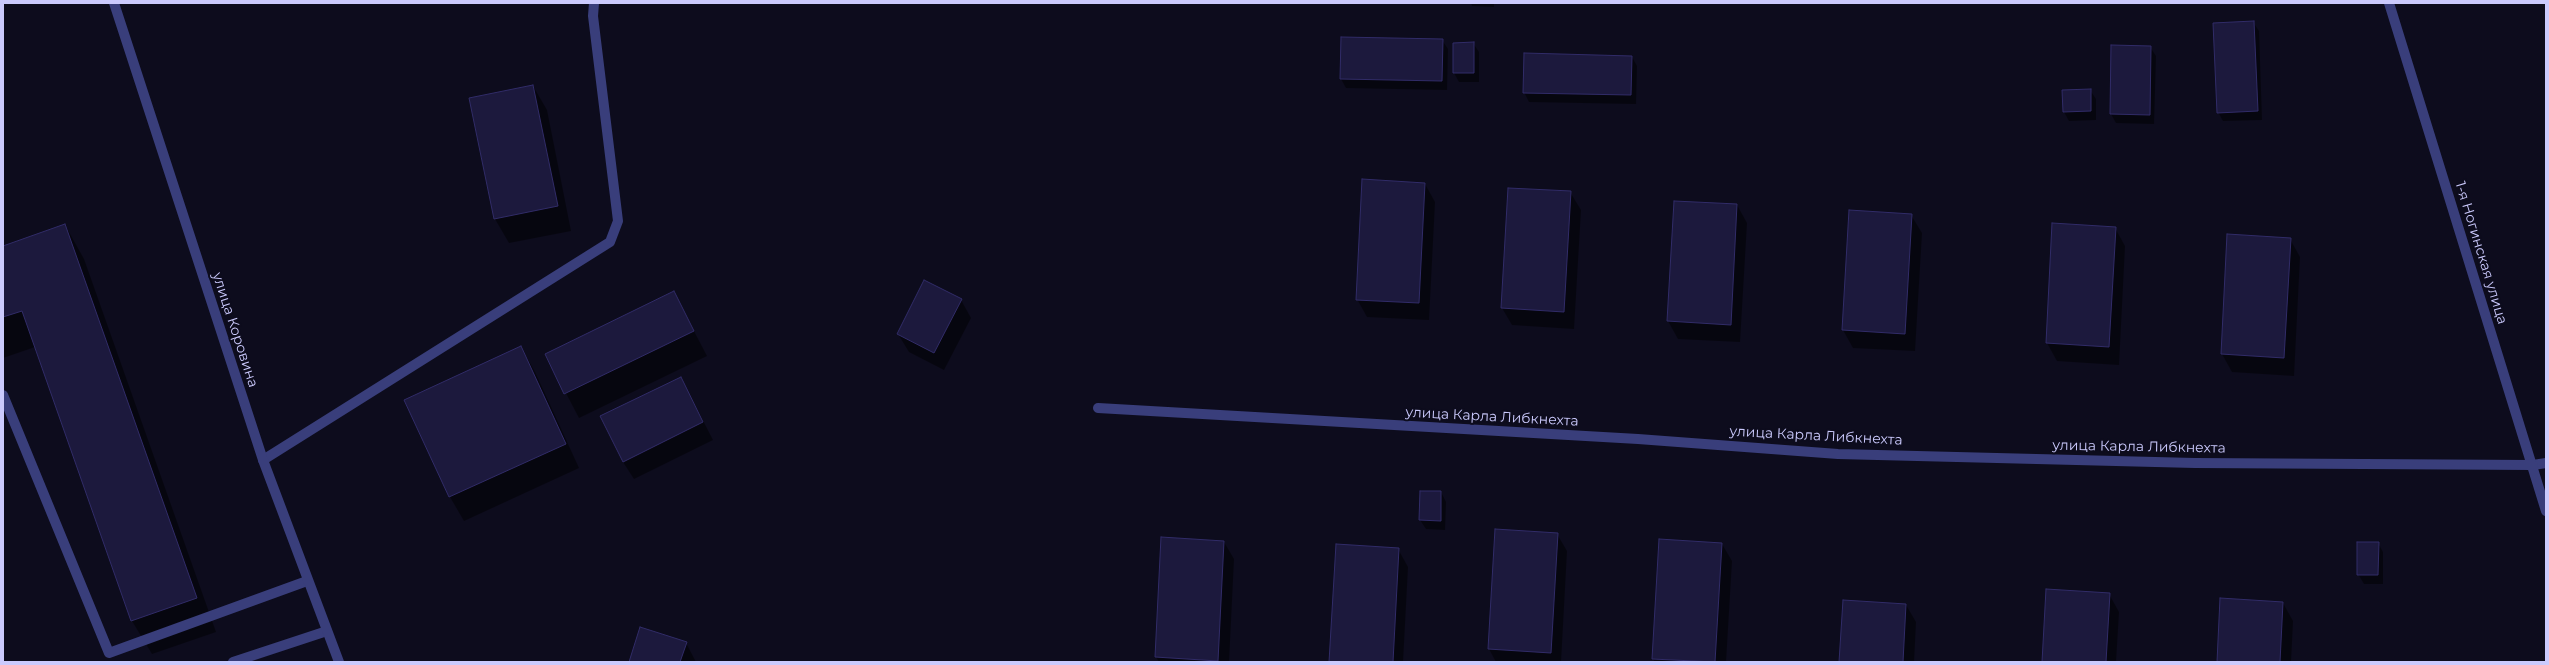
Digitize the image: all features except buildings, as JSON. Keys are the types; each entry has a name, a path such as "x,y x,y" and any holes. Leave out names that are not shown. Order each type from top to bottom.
{"street":[{"name":"улица Коровина","path":"114,3 263,460 307,581 339,662"},
{"path":"263,460 610,242 618,221 593,16 594,3"},
{"name":"1-я Ногинская улица","path":"2389,3 2546,511"},
{"path":"3,395 109,653 307,581"},
{"name":"улица Карла Либкнехта","path":"1098,408 1630,439 1838,454 2196,463 2533,465 2546,463"},
{"path":"233,662 253,654 328,631"}]}
